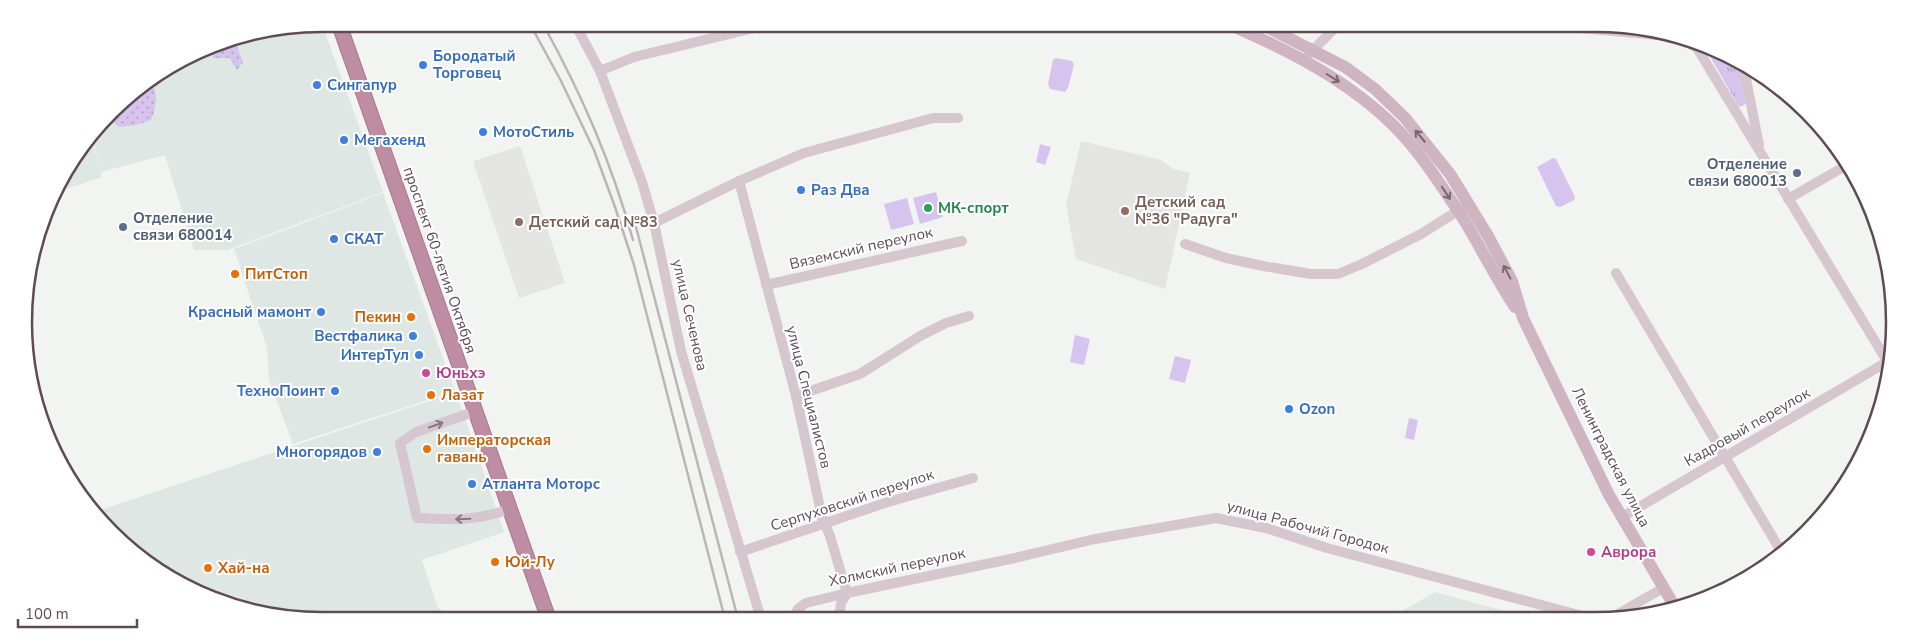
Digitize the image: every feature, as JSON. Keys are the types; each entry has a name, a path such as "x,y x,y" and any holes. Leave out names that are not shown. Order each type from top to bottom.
{"highway":[{"name":"проспект 60-летия Октября","path":"342,32 546,612"}],"main road":[{"path":"1245,32 1303,60 1338,80 1360,96 1395,128 1463,207"},
{"path":"1277,32 1345,67 1376,89 1405,118 1428,145 1463,207"},
{"name":"Ленинградская улица","path":"1463,207 1478,243 1501,286 1523,318 1609,495 1672,602"}],"street":[{"name":"улица Сеченова","path":"579,32 600,70 642,182 654,223 681,351 759,612"},
{"path":"600,70 634,57 738,32"},
{"path":"1303,60 1331,32"},
{"path":"1699,52 1883,356"},
{"path":"1745,73 1760,154"},
{"path":"654,223 739,180 804,153 933,118 958,118"},
{"path":"1788,199 1842,169"},
{"name":"улица Специалистов","path":"739,180 796,396 824,524 830,536 847,592"},
{"path":"1185,244 1226,258 1263,266 1311,274 1338,274 1421,234 1463,207"},
{"name":"Вяземский переулок","path":"766,285 962,241"},
{"path":"1616,273 1779,547"},
{"path":"796,396 860,374 920,336 946,323 969,316"},
{"name":"Кадровый переулок","path":"1622,517 1882,365"},
{"path":"476,411 416,432 400,444 417,518 466,519 487,517 510,509"},
{"name":"Серпуховский переулок","path":"740,552 888,502 973,478"},
{"name":"улица Рабочий Городок","path":"1015,558 1095,539 1225,518 1266,528 1327,548 1567,612"},
{"name":"Холмский переулок","path":"796,612 806,603 847,592 1015,558"},
{"path":"1625,610 1663,588"},
{"path":"840,612 847,592"}],"shaded area":[{"path":"325,32 383,192 227,250 194,250 165,155 101,172 102,177 64,190 93,145 99,165 94,144 104,131 131,104 177,71 194,62 247,42 284,35"},
{"name":"Детский сад №36 \"Радуга\"","path":"1081,141 1161,160 1173,169 1190,173 1165,289 1076,259 1066,205"},
{"name":"Детский сад №83","path":"520,146 565,283 519,298 473,161"},
{"path":"383,193 455,391 293,444 269,380 267,348 234,249"},
{"name":"Многорядов","path":"456,392 504,532 422,560 438,608 444,612 303,611 247,602 194,582 146,552 117,527 101,510"},
{"path":"1435,592 1508,612 1400,612"}],"green space":[{"path":"237,45 243,62 237,70 230,58 214,58 213,54"},
{"path":"1710,56 1740,70 1746,104 1739,107"},
{"path":"1056,58 1072,61 1074,65 1068,88 1065,92 1050,89 1048,84 1053,60"},
{"path":"154,86 156,101 151,120 136,125 119,127 113,122"},
{"path":"1040,144 1051,147 1045,165 1036,162"},
{"path":"1553,158 1556,159 1575,197 1574,200 1560,207 1556,206 1537,167"},
{"name":"МК-спорт","path":"936,192 943,217 920,224 913,198"},
{"path":"907,198 914,224 891,230 884,204"},
{"path":"1075,335 1090,339 1084,365 1070,362"},
{"path":"1175,356 1191,360 1185,383 1169,379"},
{"path":"1409,418 1418,420 1414,440 1405,438"}],"railway":[{"path":"534,32 561,81 594,150 634,265 723,612"},
{"path":"547,32 594,129 615,183 633,240"},
{"path":"636,227 736,612"}],"place":[{"name":"Бородатый Торговец","path":"423,65"},
{"name":"Сингапур","path":"317,85"},
{"name":"МотоСтиль","path":"483,132"},
{"name":"Мегахенд","path":"344,140"},
{"name":"Отделение связи 680013","path":"1797,173"},
{"name":"Раз Два","path":"801,190"},
{"name":"МК-спорт","path":"928,208"},
{"name":"Детский сад №36 \"Радуга\"","path":"1125,211"},
{"name":"Детский сад №83","path":"519,222"},
{"name":"Отделение связи 680014","path":"123,227"},
{"name":"СКАТ","path":"334,239"},
{"name":"ПитСтоп","path":"235,274"},
{"name":"Красный мамонт","path":"321,312"},
{"name":"Пекин","path":"411,317"},
{"name":"Вестфалика","path":"413,336"},
{"name":"ИнтерТул","path":"419,355"},
{"name":"Юньхэ","path":"426,373"},
{"name":"ТехноПоинт","path":"335,391"},
{"name":"Лазат","path":"431,395"},
{"name":"Ozon","path":"1289,409"},
{"name":"Императорская гавань","path":"427,449"},
{"name":"Многорядов","path":"377,452"},
{"name":"Атланта Моторс","path":"472,484"},
{"name":"Аврора","path":"1591,552"},
{"name":"Юй-Лу","path":"495,562"},
{"name":"Хай-на","path":"208,568"}]}
